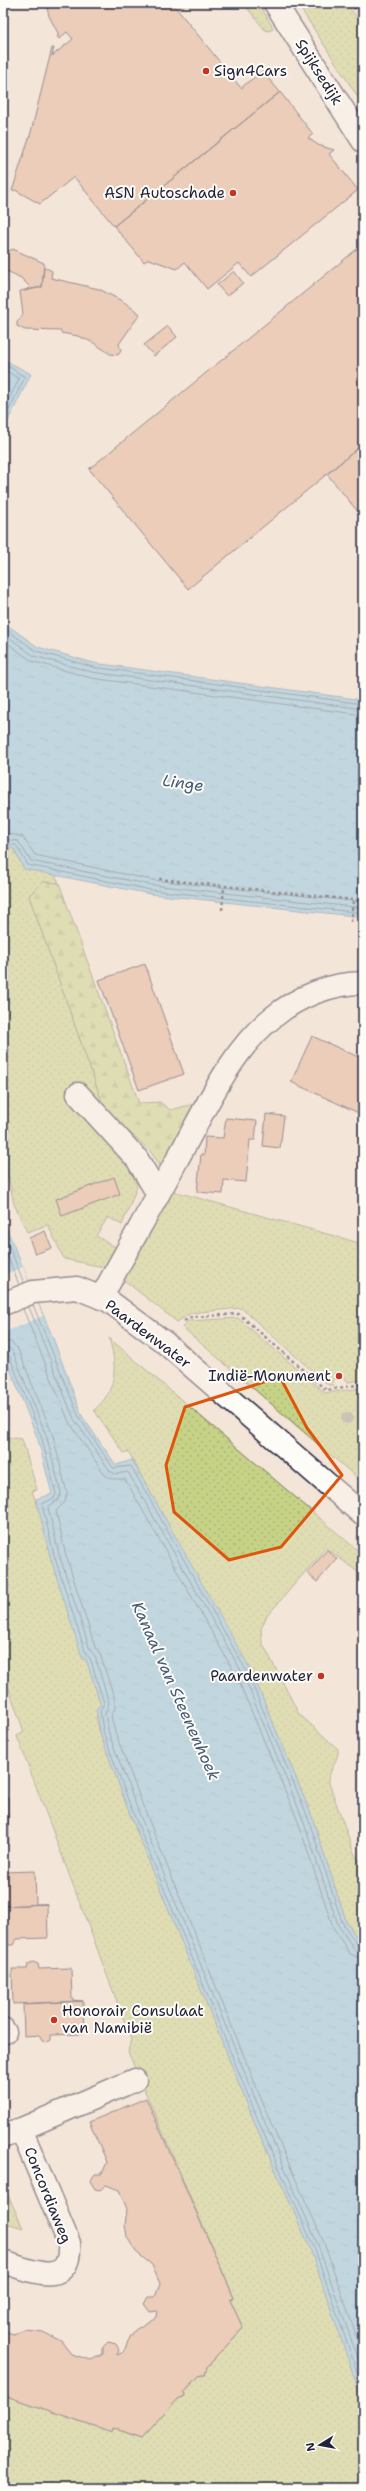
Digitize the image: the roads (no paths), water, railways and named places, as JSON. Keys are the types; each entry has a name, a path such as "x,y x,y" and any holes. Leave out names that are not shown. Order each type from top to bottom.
{"street":[{"name":"Spijksedijk","path":"275,3 363,141"},
{"path":"101,1298 210,1100 244,1046 272,1018 315,992 351,983 363,983"},
{"path":"78,1094 137,1159 158,1194"},
{"name":"Paardenwater","path":"3,1304 41,1290 77,1288 108,1301 164,1342 363,1515"},
{"name":"Concordiaweg","path":"3,2262 42,2274 51,2274 66,2264 70,2256 69,2243 12,2133 135,2080"}],"water":[{"path":"3,359 31,374 3,431"},
{"name":"Linge","path":"3,622 38,647 94,663 363,700 363,917 150,894 24,869 13,848 3,848"},
{"name":"Kanaal van Steenenhoek","path":"3,1220 53,1338 82,1416 116,1465 132,1460 251,1670 311,1814 346,1921 363,1947 363,2403 310,2248 259,2133 129,1812 101,1736 96,1709 101,1705 86,1659 83,1660 50,1556 36,1499 52,1494 38,1440 3,1351"}],"place":[{"name":"Sign4Cars","path":"206,71"},
{"name":"ASN Autoschade","path":"233,193"},
{"name":"Indië-Monument","path":"339,1376"},
{"name":"Paardenwater","path":"321,1676"},
{"name":"Honorair Consulaat van Namibië","path":"54,2020"}]}
